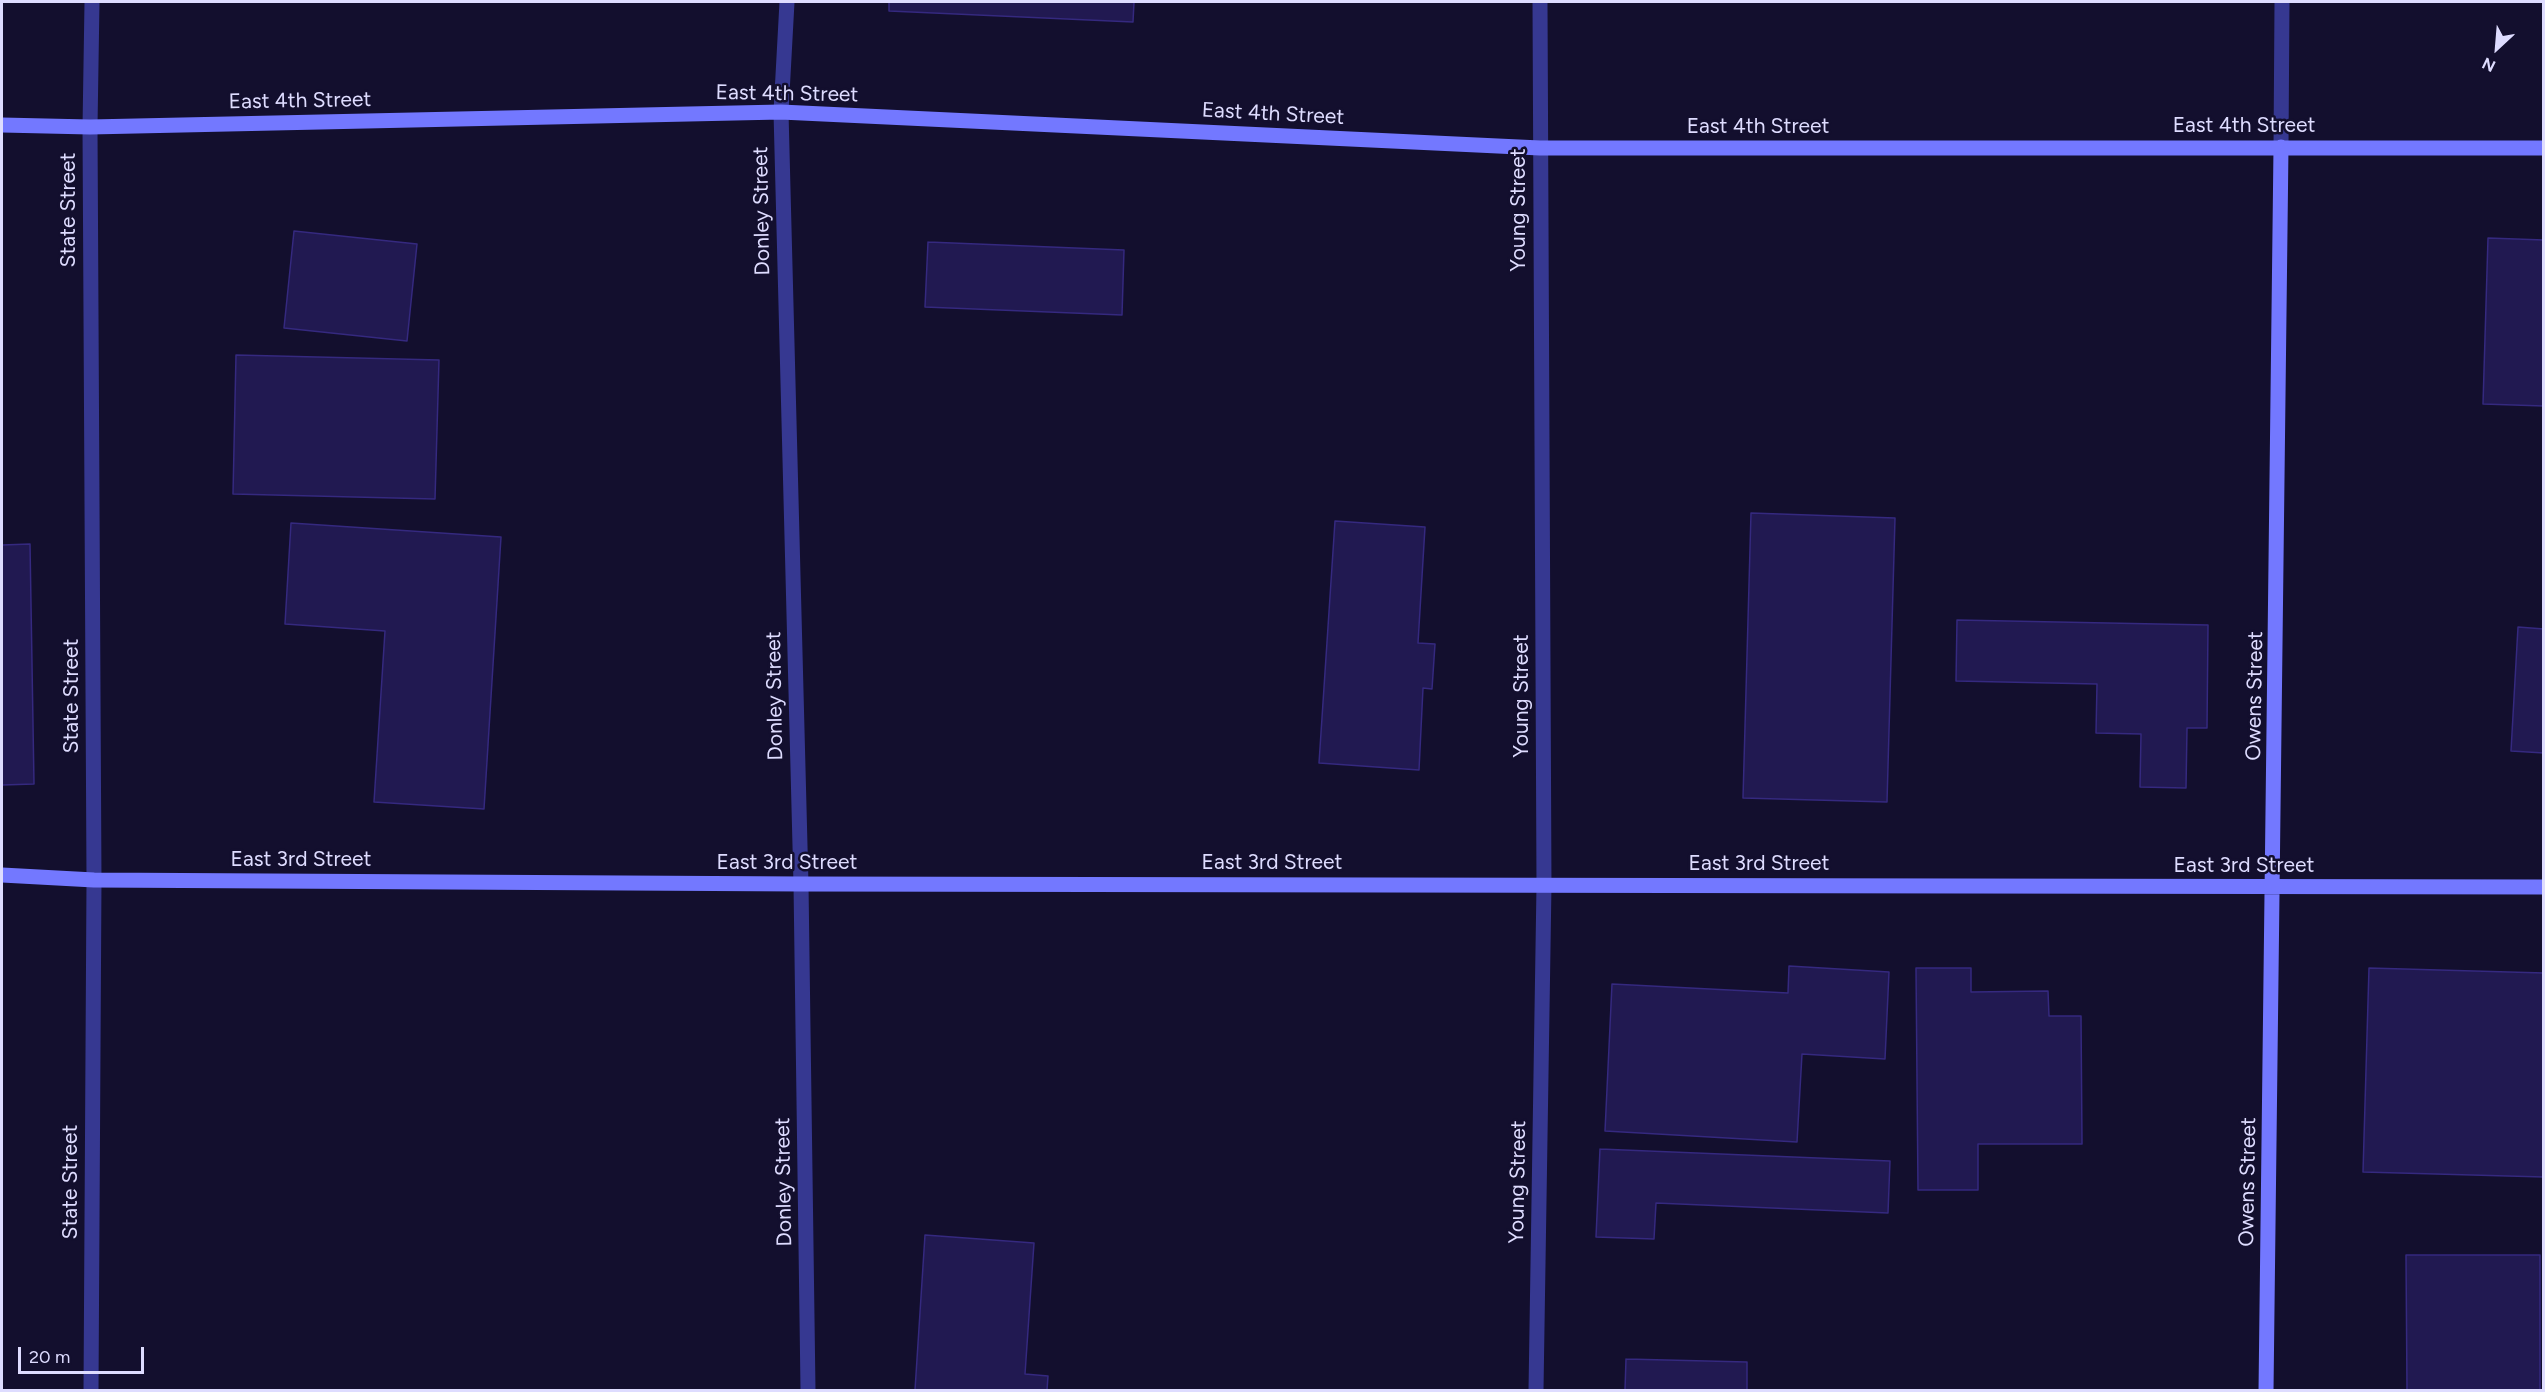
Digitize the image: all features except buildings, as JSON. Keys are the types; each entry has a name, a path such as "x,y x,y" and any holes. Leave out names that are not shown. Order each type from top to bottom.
{"main road":[{"name":"East 4th Street","path":"2,125 90,127 781,112 1540,148 2544,148"},
{"name":"Owens Street","path":"2266,1390 2282,147"},
{"name":"East 3rd Street","path":"2,875 94,880 801,884 2544,887"}],"street":[{"name":"State Street","path":"91,1390 94,880 90,127 92,2"},
{"name":"Donley Street","path":"787,2 781,112 801,884 808,1390"},
{"name":"Young Street","path":"1536,1390 1544,885 1540,2"},
{"name":"Owens Street","path":"2282,2 2282,147"}]}
